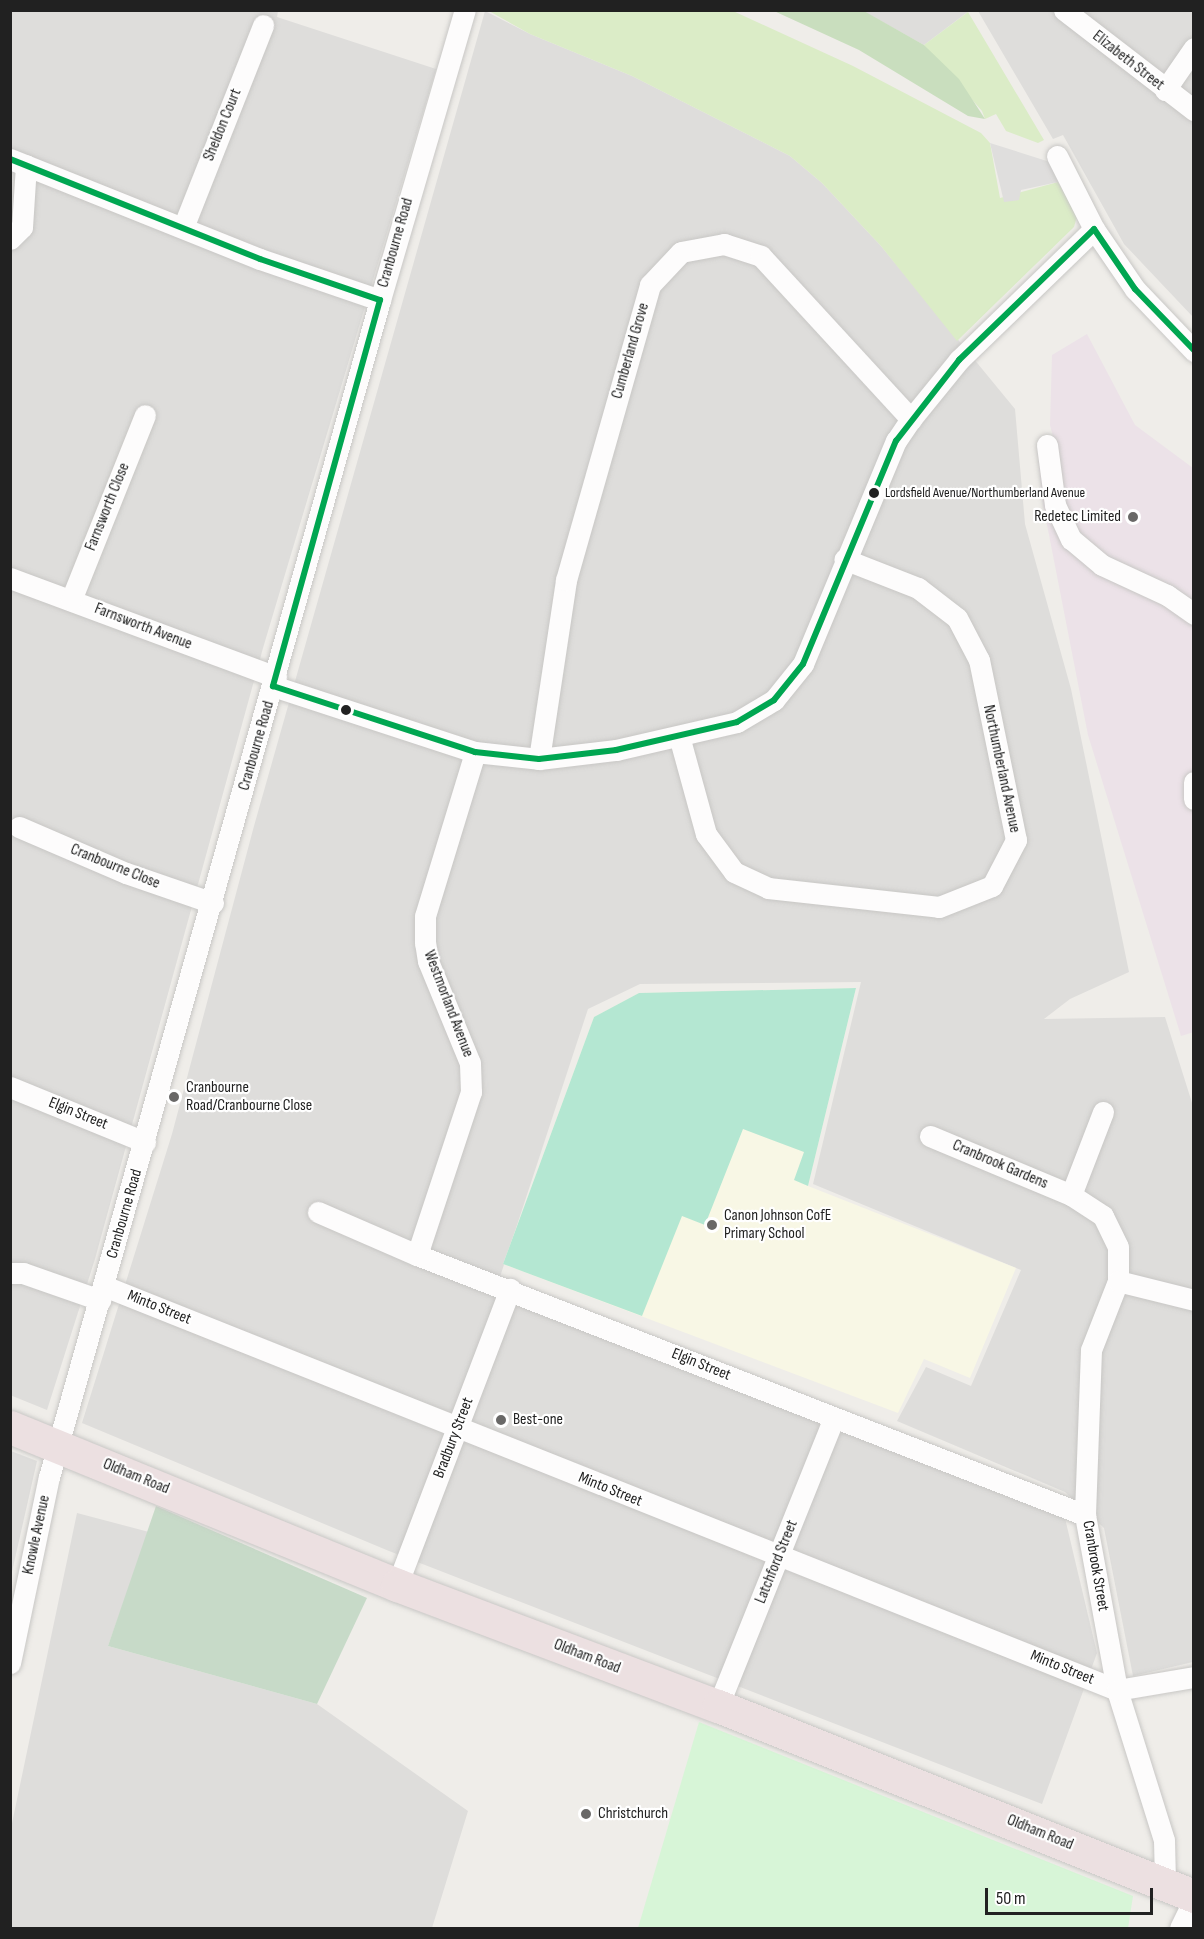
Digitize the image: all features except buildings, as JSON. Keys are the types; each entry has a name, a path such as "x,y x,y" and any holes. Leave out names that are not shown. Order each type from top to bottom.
{"highway":[{"name":"Oldham Road","path":"10,1427 397,1585 718,1706 1184,1892"}],"street":[{"name":"Cranbourne Road","path":"58,1446 213,903 380,300 465,10"},
{"name":"Elizabeth Street","path":"1064,10 1165,90 1194,110"},
{"name":"Sheldon Court","path":"184,225 263,25"},
{"path":"1165,90 1194,48"},
{"path":"1058,156 1094,229 1135,289 1194,351"},
{"path":"10,239 22,227 18,162 184,225 260,259 380,300"},
{"name":"Farnsworth Avenue","path":"10,578 71,600 274,682 475,752 539,759 616,750 737,722 774,700 803,664 844,559 896,441 911,419 959,360 1094,229"},
{"name":"Cumberland Grove","path":"539,759 566,580 650,285 681,252 724,244 762,256 911,419"},
{"name":"Farnsworth Close","path":"71,600 145,415"},
{"path":"1047,445 1055,505 1071,539 1102,565 1167,595 1194,614"},
{"name":"Northumberland Avenue","path":"679,736 706,834 735,872 768,888 939,907 992,886 1016,840 979,660 957,618 918,588 844,559"},
{"name":"Westmorland Avenue","path":"417,1255 471,1092 465,1047 428,961 425,916 475,752"},
{"path":"1194,782 1194,799"},
{"name":"Cranbourne Close","path":"19,827 126,873 213,903"},
{"name":"Elgin Street","path":"10,1087 145,1142"},
{"path":"1071,1195 1103,1112"},
{"name":"Cranbrook Gardens","path":"930,1136 1071,1195"},
{"name":"Cranbrook Street","path":"1071,1195 1103,1216 1118,1247 1118,1281 1091,1350 1085,1515 1117,1690 1164,1840 1184,1892"},
{"name":"Elgin Street","path":"318,1212 417,1255 1085,1515"},
{"name":"Minto Street","path":"10,1273 23,1273 102,1293 458,1429 1117,1690"},
{"path":"1118,1281 1194,1300"},
{"name":"Bradbury Street","path":"397,1585 510,1290"},
{"name":"Latchford Street","path":"718,1706 834,1418"},
{"name":"Knowle Avenue","path":"10,1663 49,1477 58,1446"},
{"path":"1117,1690 1194,1677"},
{"path":"1180,1929 1184,1892"}],"shaded area":[{"path":"10,11 278,11 277,17 436,69 263,648 95,1259 47,1410 10,1395"},
{"path":"485,11 530,34 632,76 790,156 822,183 881,246 1015,409 1025,524 1071,689 1129,972 1070,999 1044,1019 1165,1017 1193,1106 1193,1662 1133,1676 1104,1528 1065,1492 897,1421 926,1367 971,1386 1021,1270 813,1184 861,982 640,984 588,1009 496,1289 1064,1514 1097,1653 1042,1804 389,1551 82,1423 172,1134 254,826"},
{"path":"863,11 969,11 924,45"},
{"path":"978,11 1193,11 1193,317 1124,244 1063,135 1053,139"},
{"path":"990,143 1050,162 1058,182 1021,190 1019,200 1004,202"},
{"path":"1087,334 1135,425 1193,468 1194,1032 1181,1036 1088,735 1042,499 1037,447 1053,437 1050,425 1052,355"},
{"name":"Canon Johnson CofE Primary School","path":"856,988 808,1186 1016,1268 970,1378 924,1359 898,1413 503,1264 594,1017 639,993"},
{"path":"11,1451 37,1461 11,1576"},
{"path":"156,1506 367,1598 317,1704 108,1646"},
{"path":"77,1513 149,1532 108,1646 317,1704 468,1811 432,1928 11,1928 11,1828"}],"green space":[{"path":"489,11 733,11 853,66 981,133 990,143 1000,198 1058,182 1077,216 1074,227 957,341 881,246 822,183 790,156 632,76 530,34"},
{"path":"774,11 864,11 924,45 959,79 985,119 968,116 859,50"},
{"path":"968,12 1044,140 1038,143 1006,131 996,114 985,119 982,111 924,45"},
{"path":"856,988 808,1186 794,1180 804,1152 743,1129 705,1225 682,1216 642,1316 503,1264 594,1017 639,993"},
{"path":"699,1722 1133,1896 1128,1928 638,1928"}],"transit line":[{"path":"10,159 260,259 380,300 273,686 475,752 539,759 616,750 737,722 774,700 803,664 896,441 959,360 1094,229 1135,289 1194,350"}],"place":[{"name":"Lordsfield Avenue/Northumberland Avenue","path":"874,493"},
{"name":"Redetec Limited","path":"1133,517"},
{"name":"Cranbourne Road/Cranbourne Close","path":"174,1097"},
{"name":"Canon Johnson CofE Primary School","path":"712,1225"},
{"name":"Best-one","path":"501,1420"},
{"name":"Christchurch","path":"586,1814"}]}
